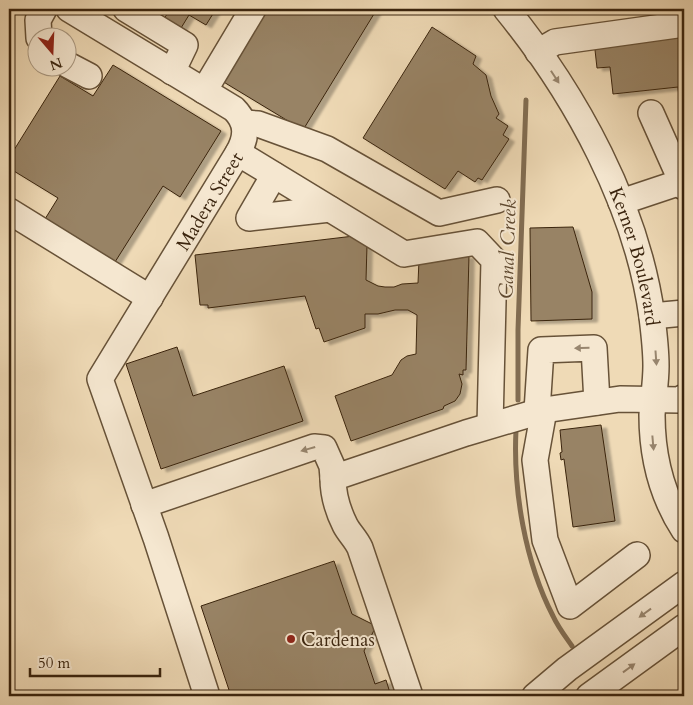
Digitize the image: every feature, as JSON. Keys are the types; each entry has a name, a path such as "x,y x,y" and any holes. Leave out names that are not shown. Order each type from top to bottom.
{"street":[{"path":"38,28 38,20 44,9"},
{"path":"69,9 234,109 241,115 244,123 258,124 327,149 439,213 497,200"},
{"path":"204,91 253,9"},
{"name":"Kerner Boulevard","path":"506,9 538,52 580,119 608,172 621,202 641,264 652,316 656,364 653,439 658,473 669,504 684,530"},
{"path":"120,40 131,12 185,45 172,72"},
{"path":"538,52 555,42 684,24"},
{"path":"621,202 683,183 651,113"},
{"name":"Madera Street","path":"144,505 100,379 238,153 245,139 244,123"},
{"path":"238,153 404,254 477,242 494,260 490,425"},
{"path":"274,176 250,218 330,209"},
{"path":"9,211 150,298"},
{"path":"652,316 684,313"},
{"path":"597,402 594,348 541,350 541,410 535,460 545,540 570,606 637,555"},
{"path":"333,478 490,425 541,410 620,399 680,400 684,397"},
{"path":"206,696 144,505 314,446 324,448 332,466 334,492 345,526 360,548 410,696"},
{"path":"535,696 566,669 684,584"},
{"path":"589,696 684,627"}],"building":[{"path":"170,9 216,9 206,25 189,15 181,28 164,19"},
{"path":"266,9 377,9 303,130 222,81"},
{"path":"432,27 476,56 473,64 486,75 491,96 499,114 496,118 508,126 503,135 509,139 482,180 478,178 475,182 458,171 445,189 363,138"},
{"path":"684,31 684,144 678,87 613,94 610,67 597,68 594,41"},
{"path":"113,65 221,131 180,197 163,186 115,262 45,219 58,198 9,168 9,158 59,78 63,78 93,96"},
{"path":"573,227 592,292 592,319 531,321 530,228"},
{"path":"354,236 367,245 366,280 378,286 394,287 402,284 418,283 419,260 469,255 466,370 463,370 463,375 459,374 462,384 460,394 455,401 444,406 443,409 351,441 335,396 392,375 401,360 416,354 417,315 408,310 365,314 365,328 324,342 319,328 316,329 305,296 208,308 208,305 200,305 195,255"},
{"path":"177,347 193,396 284,366 303,421 161,469 126,364"},
{"path":"601,425 615,521 573,527 564,459 561,460 560,453 562,452 560,430"},
{"name":"Cardenas","path":"334,561 352,614 376,626 364,651 375,684 386,680 391,696 231,696 201,606"}],"waterway":[{"name":"Canal Creek","path":"518,400 518,330 526,100"},
{"name":"Canal Creek","path":"516,430 519,501 528,549 543,595 557,624 572,646"}],"place":[{"name":"Cardenas","path":"291,639"}]}
